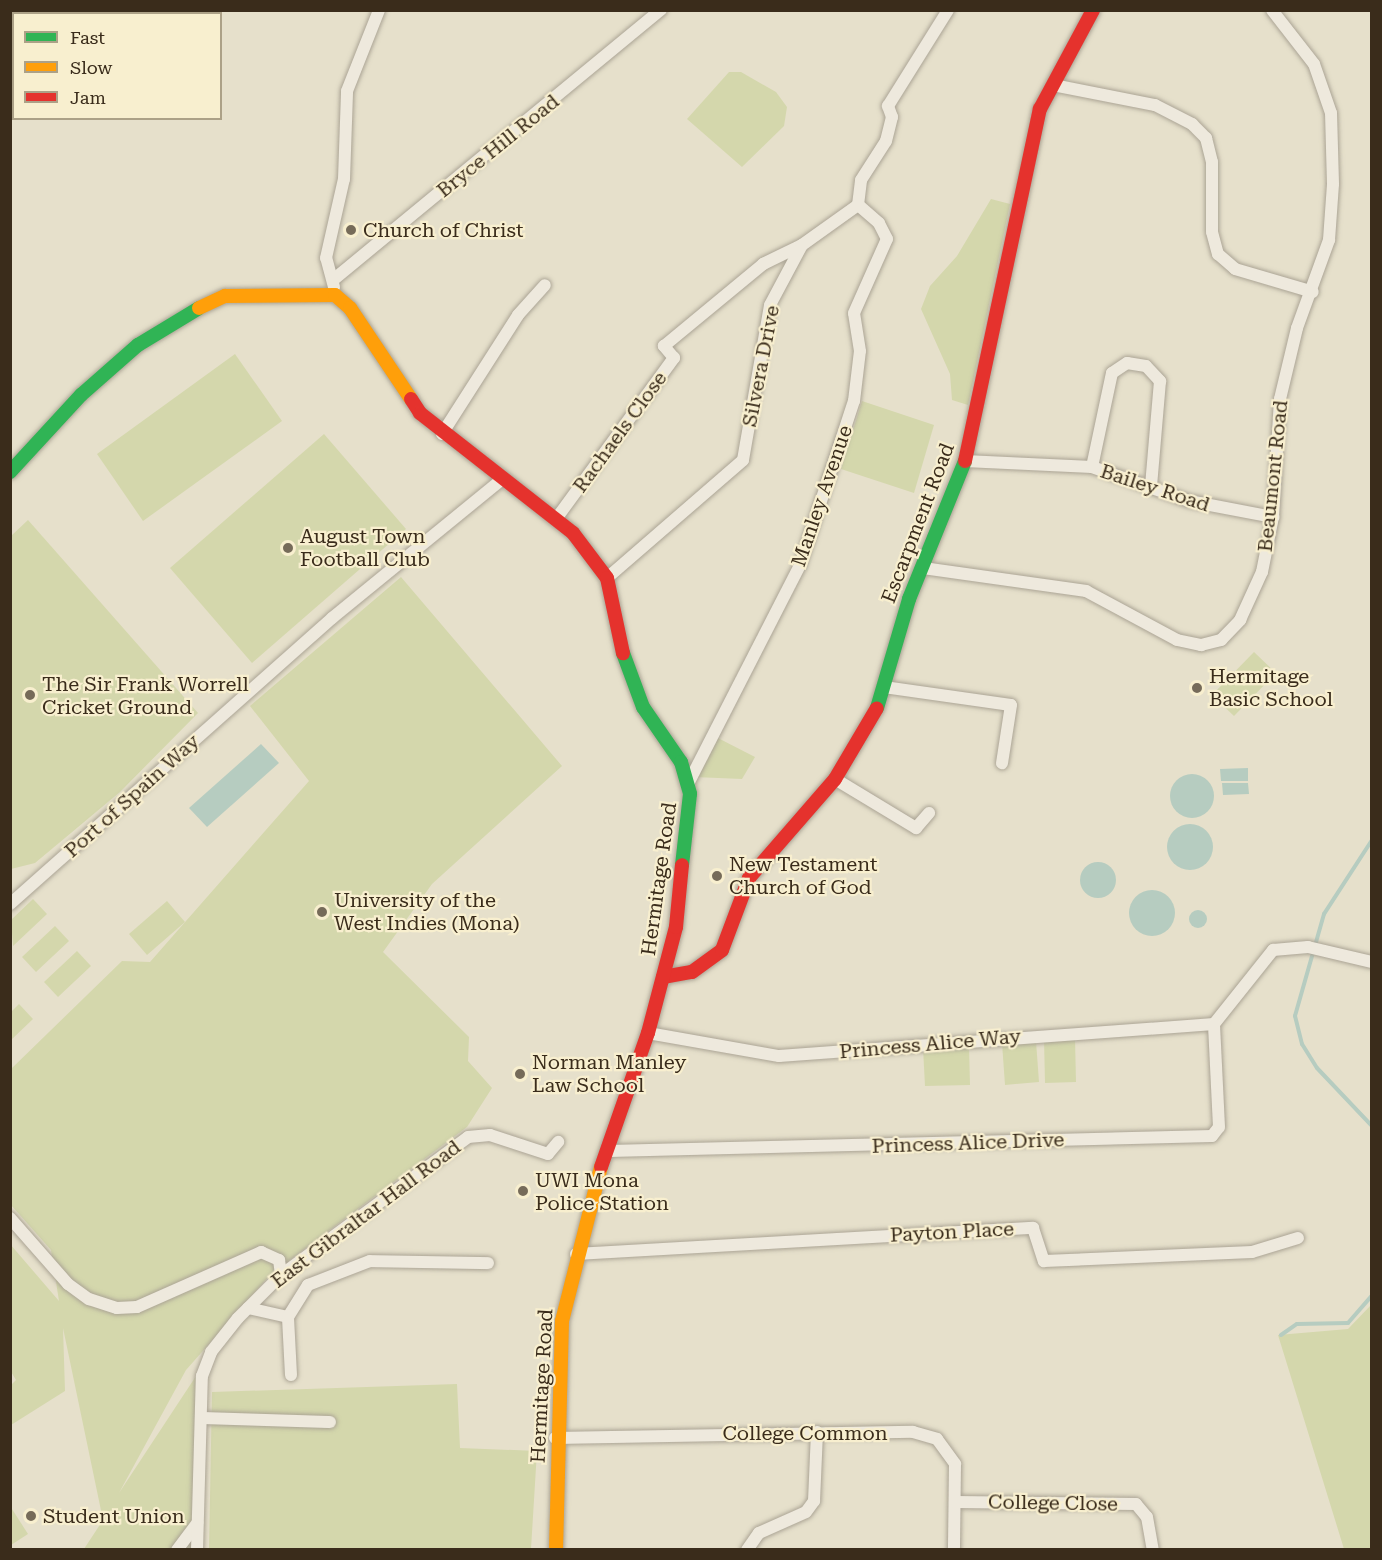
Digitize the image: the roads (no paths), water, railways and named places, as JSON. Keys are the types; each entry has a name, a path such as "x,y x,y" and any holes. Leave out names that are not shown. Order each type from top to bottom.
{"street":[{"path":"10,472 81,395 138,345 182,316 225,296 335,295 326,258 344,179 347,91 379,10"},
{"name":"Bryce Hill Road","path":"333,280 661,10"},
{"path":"858,205 861,180 886,141 892,117 888,106 948,10"},
{"name":"Escarpment Road","path":"663,977 692,972 722,950 748,878 835,779 873,721 923,568 965,461 1025,170 1040,109 1093,10"},
{"name":"Beaumont Road","path":"923,568 1086,591 1177,640 1201,645 1221,640 1240,620 1262,572 1273,517 1280,399 1297,328 1313,292 1329,240 1331,113 1314,64 1272,10"},
{"path":"1053,86 1155,105 1192,124 1206,138 1212,162 1212,232 1218,254 1235,269 1313,292"},
{"name":"Silvera Drive","path":"607,578 743,460 771,305 802,245 858,205"},
{"name":"Manley Avenue","path":"689,782 800,565 854,401 860,351 854,313 887,239 879,223 858,205"},
{"name":"Rachaels Close","path":"556,519 674,358 664,346 763,264 802,245"},
{"path":"442,434 518,315 545,285"},
{"name":"Hermitage Road","path":"335,295 350,308 420,413 442,434 501,480 556,519 607,578 625,660 643,707 689,782 676,927 648,1033 576,1254 562,1321 555,1438 556,1550"},
{"path":"1092,467 1112,373 1127,363 1146,366 1160,381 1151,486"},
{"name":"Bailey Road","path":"965,461 1092,467 1228,510 1273,517"},
{"name":"Port of Spain Way","path":"10,904 332,618 501,480"},
{"path":"884,687 1011,705 1002,763"},
{"path":"835,779 916,828 929,813"},
{"path":"1214,1024 1263,957 1273,950 1314,948 1371,962"},
{"name":"Princess Alice Way","path":"648,1033 779,1056 1214,1024"},
{"name":"Princess Alice Drive","path":"609,1151 1212,1136 1219,1127 1214,1024"},
{"name":"East Gibraltar Hall Road","path":"197,1550 202,1376 211,1352 248,1308 281,1275 468,1137 490,1135 549,1154 558,1142"},
{"path":"10,1218 68,1284 89,1299 117,1308 137,1307 261,1252 279,1260 281,1275"},
{"name":"Payton Place","path":"576,1254 1033,1228 1044,1261 1252,1252 1298,1238"},
{"path":"291,1375 288,1317 308,1285 370,1261 488,1263"},
{"path":"248,1308 288,1317"},
{"path":"201,1418 330,1422"},
{"path":"747,1550 759,1533 806,1512 814,1502 817,1432"},
{"name":"College Common","path":"555,1438 913,1432 937,1439 955,1464 954,1550"},
{"name":"College Close","path":"956,1502 1136,1504 1147,1516 1153,1550"},
{"path":"177,1550 197,1523"}],"waterway":[{"path":"1372,840 1324,914 1295,1016 1302,1044 1317,1068 1372,1126"},
{"path":"1281,1335 1297,1324 1348,1323 1372,1295"}],"place":[{"name":"Church of Christ","path":"351,230"},
{"name":"August Town Football Club","path":"288,548"},
{"name":"Hermitage Basic School","path":"1197,688"},
{"name":"The Sir Frank Worrell Cricket Ground","path":"30,695"},
{"name":"New Testament Church of God","path":"717,876"},
{"name":"University of the West Indies (Mona)","path":"322,912"},
{"name":"Norman Manley Law School","path":"520,1074"},
{"name":"UWI Mona Police Station","path":"523,1191"},
{"name":"Student Union","path":"31,1516"}]}
